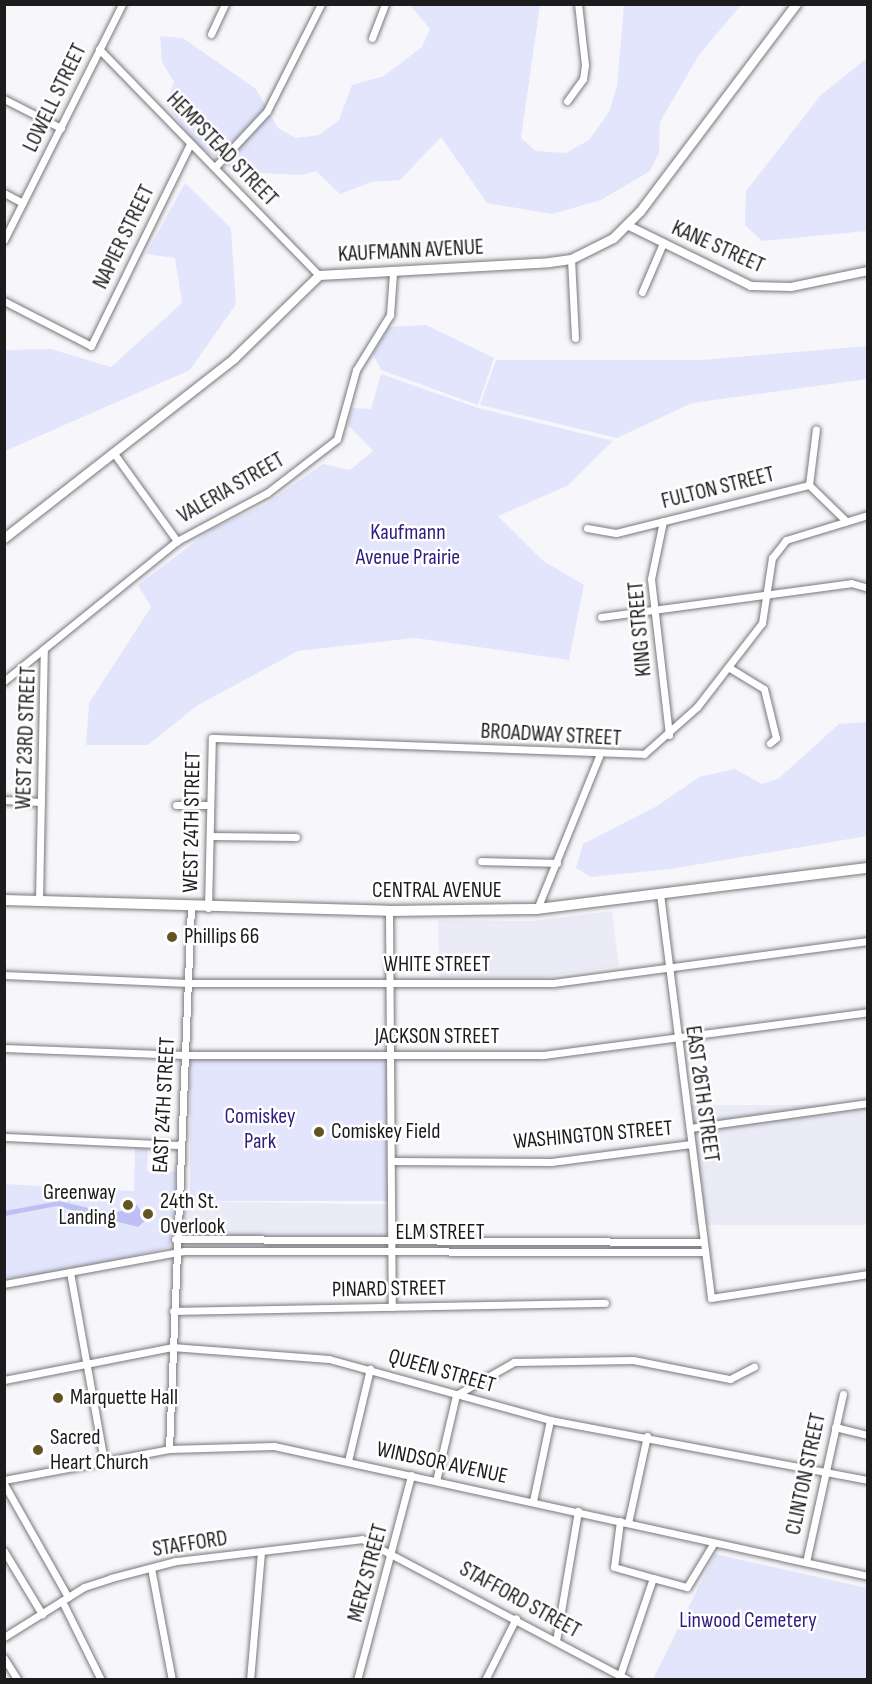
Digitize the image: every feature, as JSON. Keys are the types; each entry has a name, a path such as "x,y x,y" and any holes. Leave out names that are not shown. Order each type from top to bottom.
{"main road":[{"name":"KAUFMANN AVENUE","path":"4,538 234,358 319,275 393,273 571,259 627,225 796,4"},
{"name":"CENTRAL AVENUE","path":"4,900 208,908 389,911 537,909 867,868"}],"street":[{"name":"LOWELL STREET","path":"4,240 122,4"},
{"path":"211,34 225,4"},
{"path":"215,168 267,111 321,4"},
{"path":"372,38 385,4"},
{"path":"567,101 583,79 585,65 578,4"},
{"name":"HEMPSTEAD STREET","path":"99,49 319,275"},
{"path":"4,99 61,128"},
{"name":"NAPIER STREET","path":"4,301 91,346 190,144"},
{"path":"4,193 23,203"},
{"name":"KANE STREET","path":"627,225 770,289 867,271"},
{"path":"642,292 663,243"},
{"path":"571,259 575,338"},
{"name":"VALERIA STREET","path":"4,681 177,541 267,493 337,439 356,370 390,315 393,273"},
{"path":"809,485 816,429"},
{"path":"113,452 177,541"},
{"name":"FULTON STREET","path":"587,528 616,533 809,485 846,521"},
{"name":"BROADWAY STREET","path":"212,738 634,758 669,735 728,668 762,623 768,596 772,558 786,540 867,515"},
{"name":"KING STREET","path":"663,521 651,579 669,735"},
{"path":"601,617 654,612 851,584 867,588"},
{"name":"WEST 23RD STREET","path":"39,901 44,649"},
{"path":"728,668 765,689 776,738 770,743"},
{"name":"WEST 24TH STREET","path":"208,908 212,738"},
{"path":"537,909 599,756"},
{"path":"4,800 41,802"},
{"path":"176,805 210,805"},
{"path":"210,836 296,837"},
{"path":"481,861 557,863"},
{"name":"EAST 26TH STREET","path":"660,894 676,1038 690,1128 711,1298 867,1274"},
{"name":"EAST 24TH STREET","path":"169,1449 175,1252 191,907"},
{"path":"389,911 392,1306"},
{"name":"WHITE STREET","path":"4,975 188,983 553,983 867,941"},
{"name":"JACKSON STREET","path":"4,1048 185,1055 543,1055 867,1012"},
{"name":"WASHINGTON STREET","path":"690,1128 867,1103"},
{"path":"4,1137 180,1145"},
{"name":"WASHINGTON STREET","path":"391,1161 551,1162 691,1144"},
{"name":"ELM STREET","path":"176,1239 703,1242"},
{"name":"ELM STREET","path":"4,1284 175,1252 393,1250 704,1252"},
{"path":"70,1272 104,1461"},
{"name":"PINARD STREET","path":"173,1311 605,1303"},
{"name":"QUEEN STREET","path":"4,1380 172,1347 329,1359 550,1420 647,1436 867,1480"},
{"path":"436,1481 456,1395 514,1362 633,1360 730,1379 754,1367"},
{"path":"348,1461 370,1369"},
{"name":"CLINTON STREET","path":"806,1562 824,1470 843,1394"},
{"path":"532,1501 550,1420"},
{"path":"835,1427 867,1436"},
{"path":"647,1436 614,1567 687,1587 713,1544"},
{"name":"WINDSOR AVENUE","path":"4,1482 169,1449 274,1446 867,1576"},
{"name":"MERZ STREET","path":"357,1680 394,1552 411,1475"},
{"path":"4,1482 65,1599 101,1680"},
{"path":"556,1641 578,1511"},
{"name":"STAFFORD","path":"4,1637 89,1585 151,1568 362,1539 394,1552"},
{"path":"4,1551 42,1614"},
{"path":"250,1680 261,1552"},
{"name":"STAFFORD STREET","path":"394,1552 628,1680"},
{"path":"151,1568 172,1680"},
{"path":"620,1675 653,1578"},
{"path":"485,1680 516,1618"},
{"path":"4,1659 18,1680"}],"shaded area":[{"path":"612,911 619,966 543,977 439,977 438,920 533,921"},
{"path":"690,1105 867,1105 867,1225 690,1225"},
{"path":"181,1201 387,1205 386,1240 180,1236"}],"green space":[{"path":"410,5 540,5 521,138 536,151 566,153 589,140 609,112 617,86 624,5 741,5 699,55 660,122 659,153 650,171 601,200 552,214 487,203 441,137 400,180 371,182 340,194 316,171 302,175 235,172 194,142 166,104 174,82 162,62 160,36 183,38 256,89 278,128 296,138 319,135 339,120 352,85 384,76 422,47 430,29"},
{"path":"867,58 867,231 762,241 745,225 746,191 821,95"},
{"path":"185,183 231,228 236,304 190,370 5,451 5,350 51,349 111,367 182,303 175,258 146,254"},
{"path":"426,325 494,358 478,405 381,370 373,354 389,327"},
{"path":"867,346 867,379 692,403 617,438 480,405 496,360 702,360"},
{"name":"Kaufmann Avenue Prairie","path":"381,374 478,408 613,441 567,486 498,516 542,560 584,585 569,660 415,638 298,651 198,705 148,745 86,745 89,703 151,607 138,585 212,529 266,504 323,464 350,470 373,451 348,425 352,408 371,409"},
{"path":"867,722 867,836 671,869 591,877 576,868 583,844 657,806 699,777 735,769 762,784 778,779 839,724"},
{"name":"Comiskey Park","path":"190,1055 389,1055 389,1201 190,1201"},
{"path":"135,1147 148,1148 147,1171 176,1172 170,1247 62,1273 5,1278 5,1184 134,1191"},
{"name":"Linwood Cemetery","path":"715,1554 867,1588 867,1679 653,1679"}],"water":[{"path":"59,1201 113,1214 137,1205 146,1220 138,1227 57,1206 5,1216 5,1211"}],"place":[{"name":"Phillips 66","path":"172,937"},
{"name":"Comiskey Field","path":"319,1132"},
{"name":"Greenway Landing","path":"128,1205"},
{"name":"24th St. Overlook","path":"148,1214"},
{"name":"Marquette Hall","path":"58,1398"},
{"name":"Sacred Heart Church","path":"38,1450"}]}
